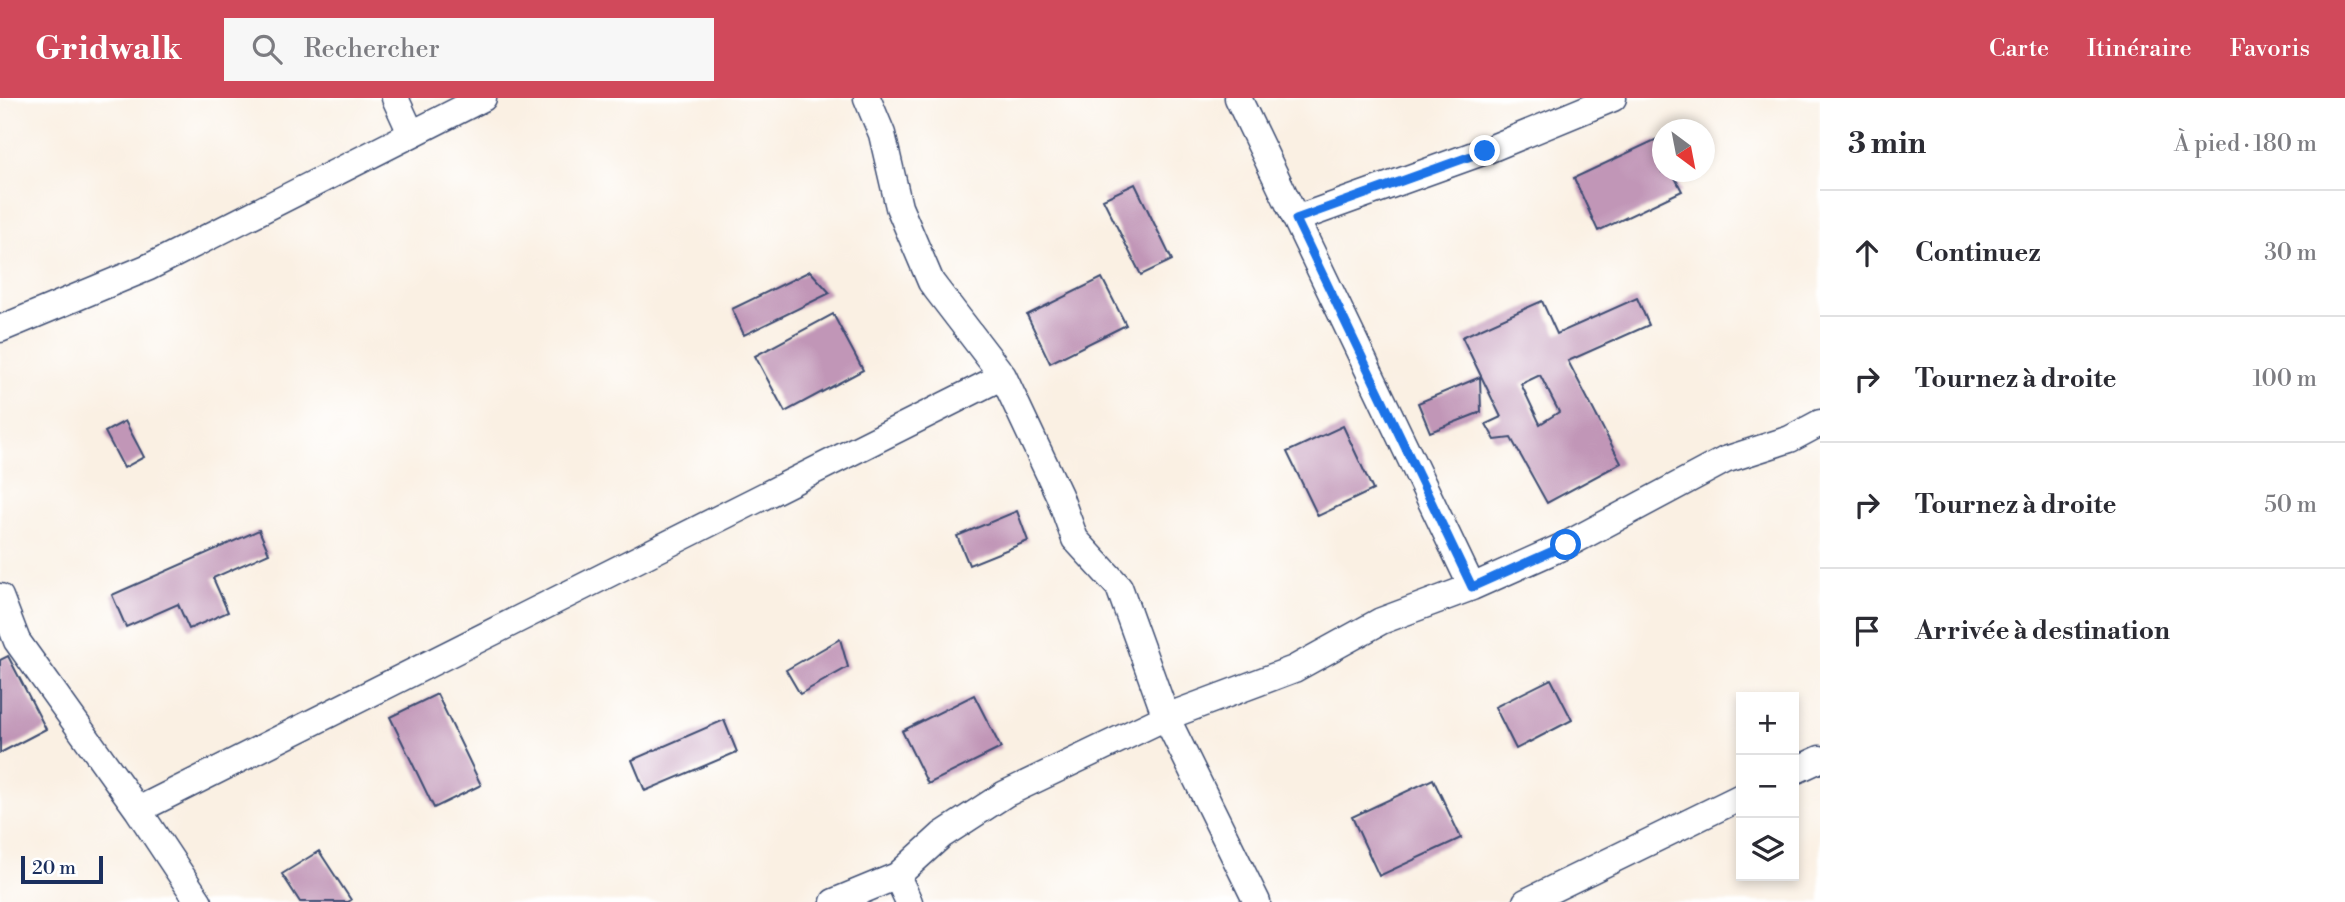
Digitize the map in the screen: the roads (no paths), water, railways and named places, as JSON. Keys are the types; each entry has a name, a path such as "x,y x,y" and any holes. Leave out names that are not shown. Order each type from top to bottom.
{"street":[{"path":"395,98 411,133"},
{"path":"0,329 149,268 482,98"},
{"path":"867,98 882,134 899,207 931,282 1003,376 1059,495 1075,539 1119,587 1166,717 1257,902"},
{"path":"1238,98 1472,587"},
{"path":"1296,219 1485,151 1613,98"},
{"path":"138,810 1003,376"},
{"path":"834,902 897,876 942,835 1005,794 1166,717 1294,669 1381,621 1472,587 1566,545 1725,460 1790,439 1820,423"},
{"path":"0,597 17,641 138,810 199,902"},
{"path":"1799,769 1820,759"},
{"path":"1526,902 1736,799"},
{"path":"897,876 909,902"}]}
